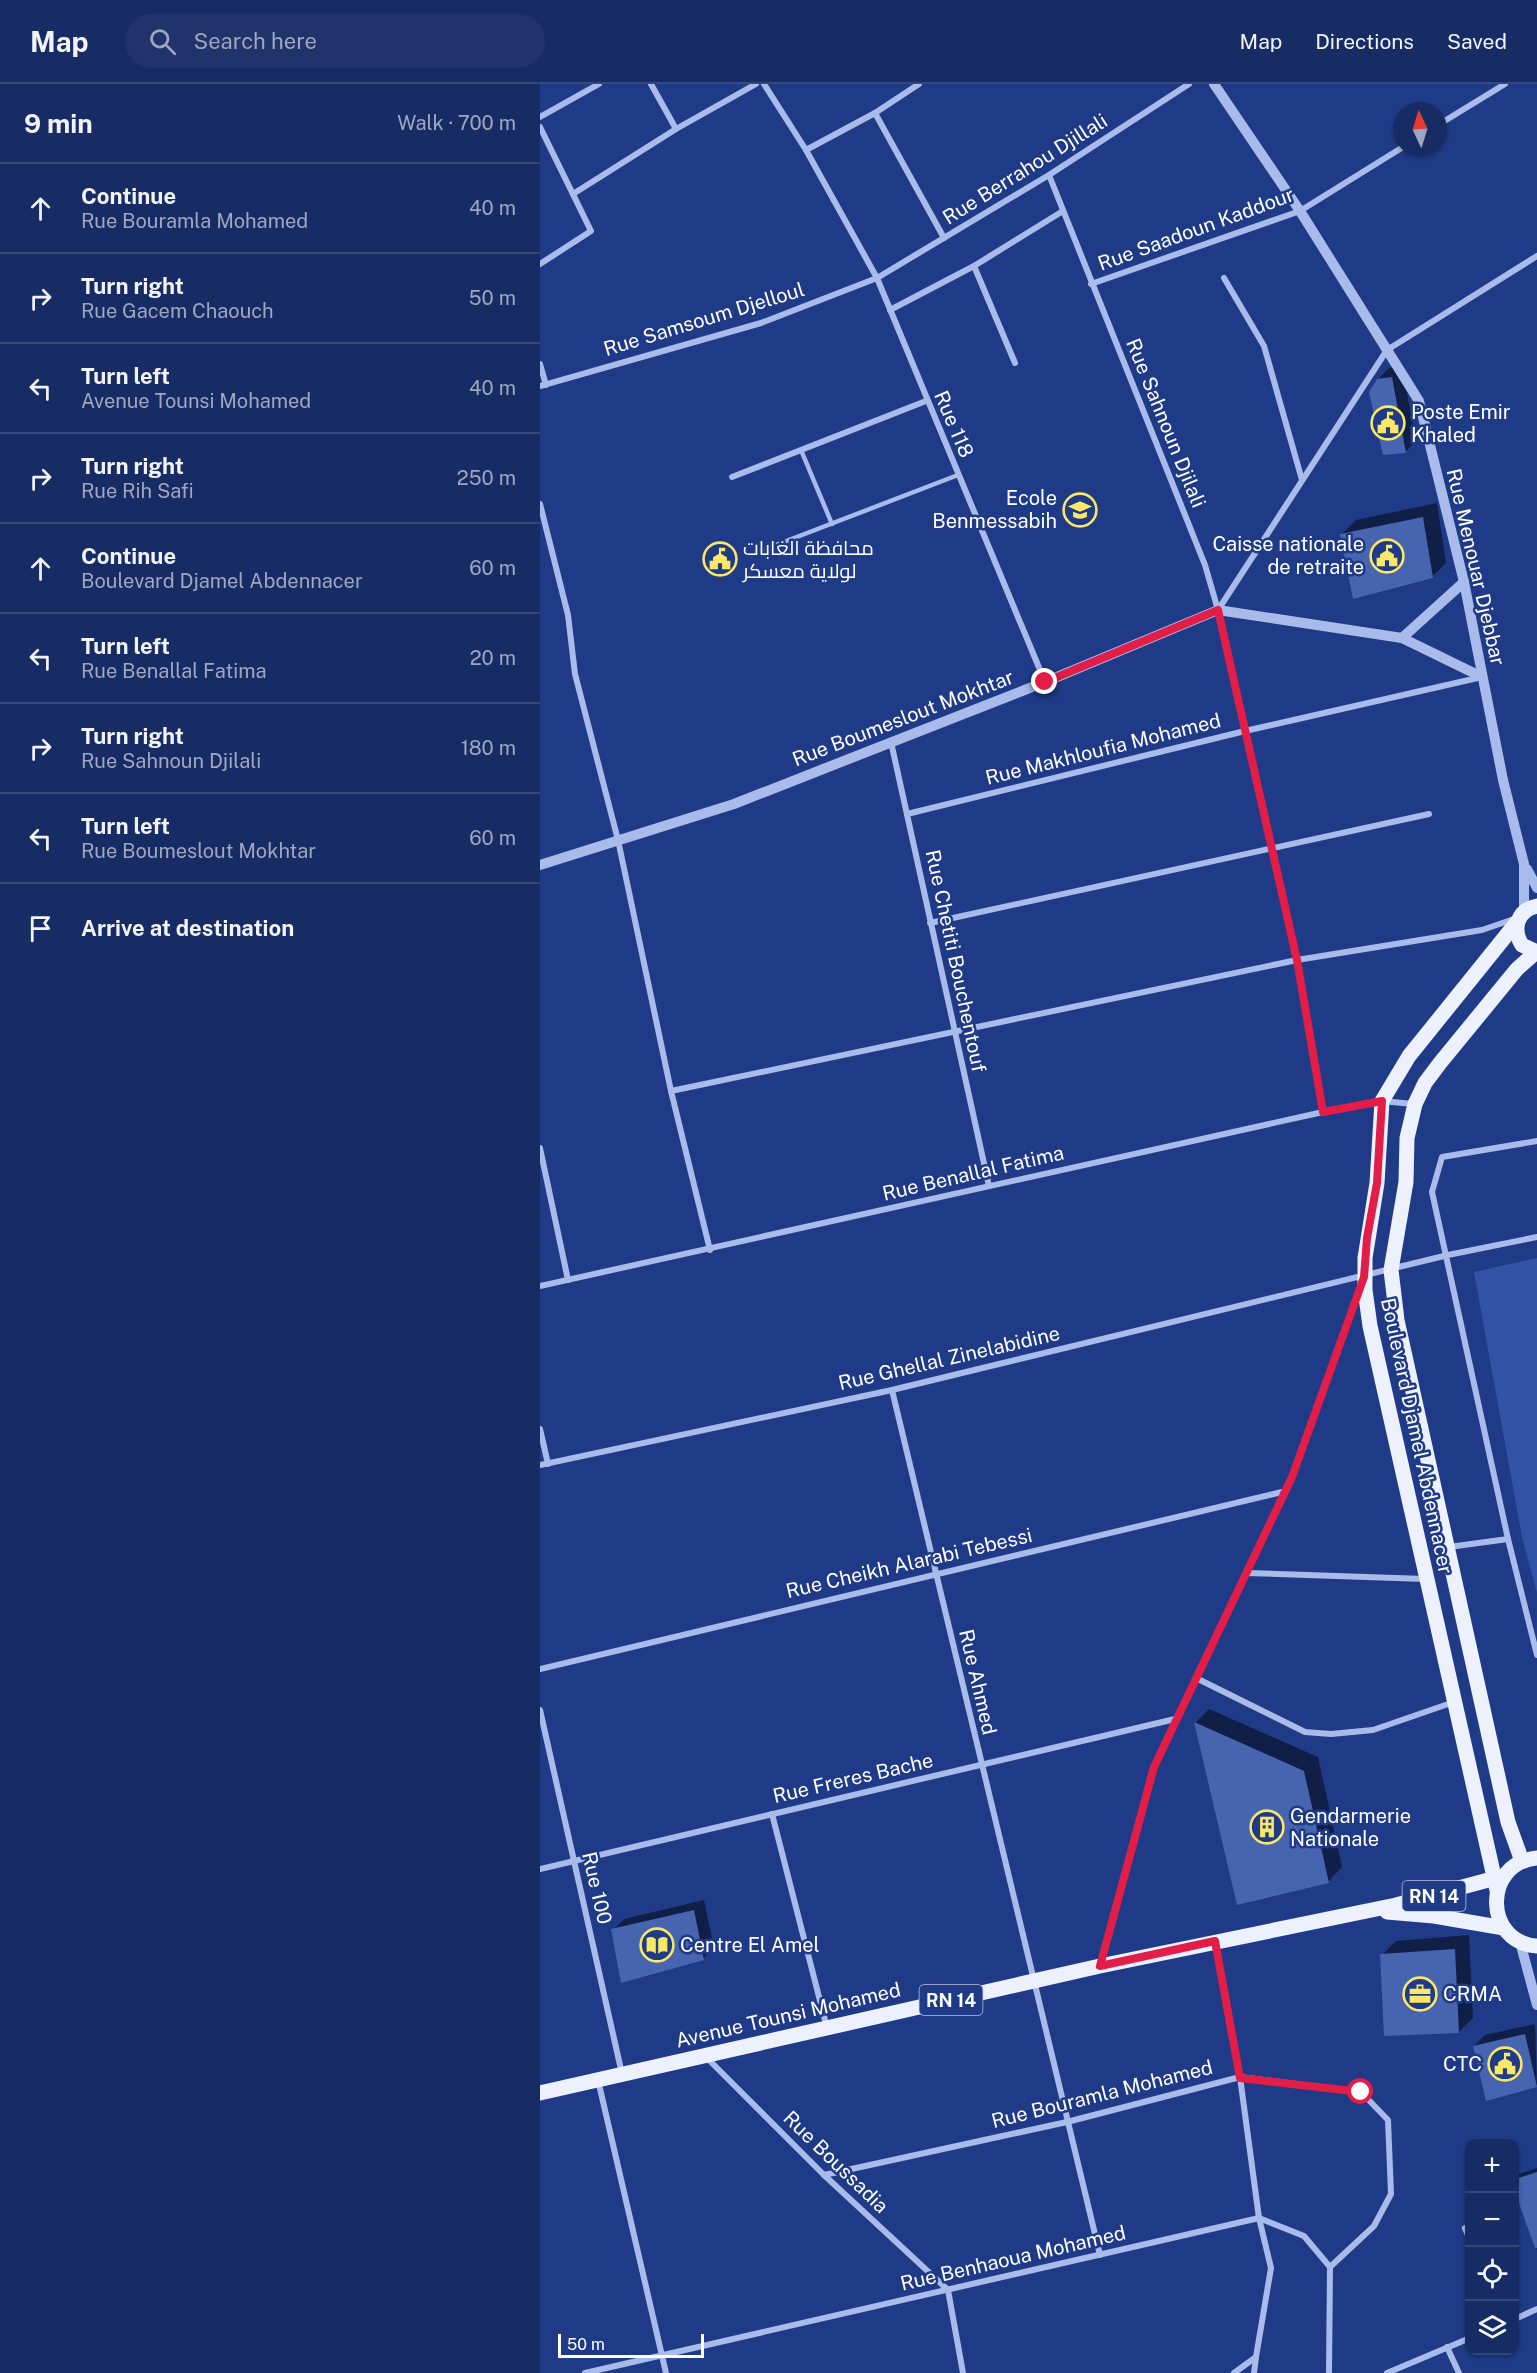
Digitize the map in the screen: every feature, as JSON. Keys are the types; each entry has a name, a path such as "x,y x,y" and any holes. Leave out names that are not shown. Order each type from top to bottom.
{"main road":[{"path":"1524,914 1518,938 1529,949 1537,952"},
{"name":"Boulevard Djamel Abdennacer","path":"1504,1928 1498,1916 1496,1903 1498,1882 1454,1701 1370,1326 1364,1277 1367,1238 1377,1183 1382,1101 1409,1056 1524,914"},
{"name":"Boulevard Djamel Abdennacer","path":"1522,1862 1508,1822 1446,1548 1397,1320 1391,1270 1405,1189 1407,1138 1415,1104 1425,1083 1440,1063 1517,969 1537,952"},
{"path":"1498,1882 1522,1862 1537,1857"},
{"name":"Avenue Tounsi Mohamed","path":"540,2092 1100,1966 1498,1882"},
{"name":"Avenue Tounsi Mohamed","path":"1363,1911 1434,1916 1504,1928"},
{"path":"1504,1928 1520,1942 1537,1946"}],"street":[{"path":"540,117 599,84"},
{"path":"651,84 676,129"},
{"path":"573,195 676,129 756,84"},
{"name":"Rue 118","path":"764,84 806,150 877,278 926,401 1045,682"},
{"path":"806,150 875,113 919,84"},
{"name":"Rue Berrahou Djillali","path":"877,278 1049,175 1189,84"},
{"name":"Rue Menouar Djebbar","path":"1214,84 1300,211 1419,401 1464,582 1503,780 1524,864 1524,914"},
{"path":"1447,119 1504,84"},
{"path":"875,113 944,238"},
{"path":"540,127 591,231 540,264"},
{"name":"Rue Saadoun Kaddour","path":"1091,284 1300,211 1393,153"},
{"name":"Rue Sahnoun Djilali","path":"1049,175 1205,565 1218,610 1297,960 1323,1112"},
{"path":"890,310 975,266 1063,211"},
{"path":"1482,677 1402,638 1218,610 1387,350 1537,256"},
{"path":"975,266 1016,363"},
{"name":"Rue Samsoum Djelloul","path":"543,386 761,323 877,278"},
{"path":"1224,278 1264,346 1302,480"},
{"path":"540,364 543,386"},
{"path":"732,477 926,401"},
{"path":"540,504 568,615 575,674 618,840 671,1090 710,1250"},
{"path":"1402,638 1464,582"},
{"name":"Rue Boumeslout Mokhtar","path":"540,865 734,804 1045,682 1218,610"},
{"name":"Rue Makhloufia Mohamed","path":"907,814 1245,731 1482,677"},
{"name":"Rue Chetiti Bouchentouf","path":"891,742 989,1186"},
{"path":"930,923 1429,814"},
{"name":"Rue Menouar Djebbar","path":"1524,864 1537,888"},
{"path":"671,1090 1297,960 1482,930 1524,914"},
{"name":"Rue Benallal Fatima","path":"540,1286 1323,1112 1382,1101 1415,1104"},
{"path":"1537,1141 1442,1157 1432,1192 1448,1255 1508,1539 1537,1655"},
{"path":"540,1148 568,1280"},
{"name":"Rue Ghellal Zinelabidine","path":"540,1465 892,1390 1448,1255 1537,1237"},
{"path":"1100,1966 1154,1767 1286,1491 1364,1277"},
{"name":"Rue Ahmed","path":"892,1390 1100,2255"},
{"path":"540,1429 548,1464"},
{"name":"Rue Cheikh Alarabi Tebessi","path":"540,1669 1286,1491"},
{"path":"1446,1548 1508,1539"},
{"path":"1246,1573 1427,1579"},
{"path":"1196,1678 1305,1732 1331,1734 1373,1730 1454,1701"},
{"name":"Rue 100","path":"540,1710 622,2074"},
{"name":"Rue Freres Bache","path":"540,1869 1175,1719"},
{"path":"772,1814 827,2028"},
{"path":"1215,1941 1240,2078 1259,2218 1271,2268 1254,2373"},
{"path":"1520,1942 1537,2005"},
{"name":"Rue Boussadia","path":"705,2056 824,2175 948,2290"},
{"name":"Rue Bouramla Mohamed","path":"824,2175 1067,2122 1240,2078 1361,2092 1388,2120 1391,2194 1374,2226 1330,2267"},
{"path":"598,2080 666,2373"},
{"path":"1259,2218 1305,2236 1330,2267 1329,2373"},
{"name":"Rue Benhaoua Mohamed","path":"585,2373 1259,2218"},
{"path":"948,2290 963,2373"},
{"path":"1519,2317 1537,2309"},
{"path":"1387,2373 1465,2340"},
{"path":"1448,2347 1459,2373"},
{"path":"1234,2373 1256,2357"}],"lane":[{"path":"801,450 832,524"},
{"path":"763,550 958,475"}],"shaded area":[{"path":"1537,1258 1537,1593 1522,1537 1474,1272"}],"building":[{"name":"Poste Emir Khaled","path":"1392,377 1406,453 1383,455 1369,392 1377,379"},
{"name":"Caisse nationale de retraite","path":"1423,517 1433,578 1353,599 1340,534"},
{"name":"Gendarmerie Nationale","path":"1194,1722 1304,1771 1329,1883 1237,1905"},
{"name":"Centre El Amel","path":"694,1910 704,1960 621,1983 611,1929"},
{"name":"CRMA","path":"1455,1949 1459,2033 1384,2036 1380,1954"},
{"name":"CTC","path":"1525,2034 1537,2087 1486,2101 1473,2046"},
{"path":"1537,2172 1537,2248 1535,2248 1519,2203 1519,2178"}],"place":[{"name":"Poste Emir Khaled","path":"1388,423"},
{"name":"Ecole Benmessabih","path":"1080,510"},
{"name":"Caisse nationale de retraite","path":"1387,556"},
{"name":"محافظة الغابات لولاية معسكر","path":"720,559"},
{"name":"Gendarmerie Nationale","path":"1267,1827"},
{"name":"Centre El Amel","path":"657,1945"},
{"name":"CRMA","path":"1420,1994"},
{"name":"CTC","path":"1505,2064"}],"route":[{"path":"1045,682 1218,610 1297,960 1323,1112 1382,1101 1377,1183 1367,1238 1364,1277 1292,1477 1154,1767 1100,1966 1215,1941 1240,2078 1361,2092"}]}
